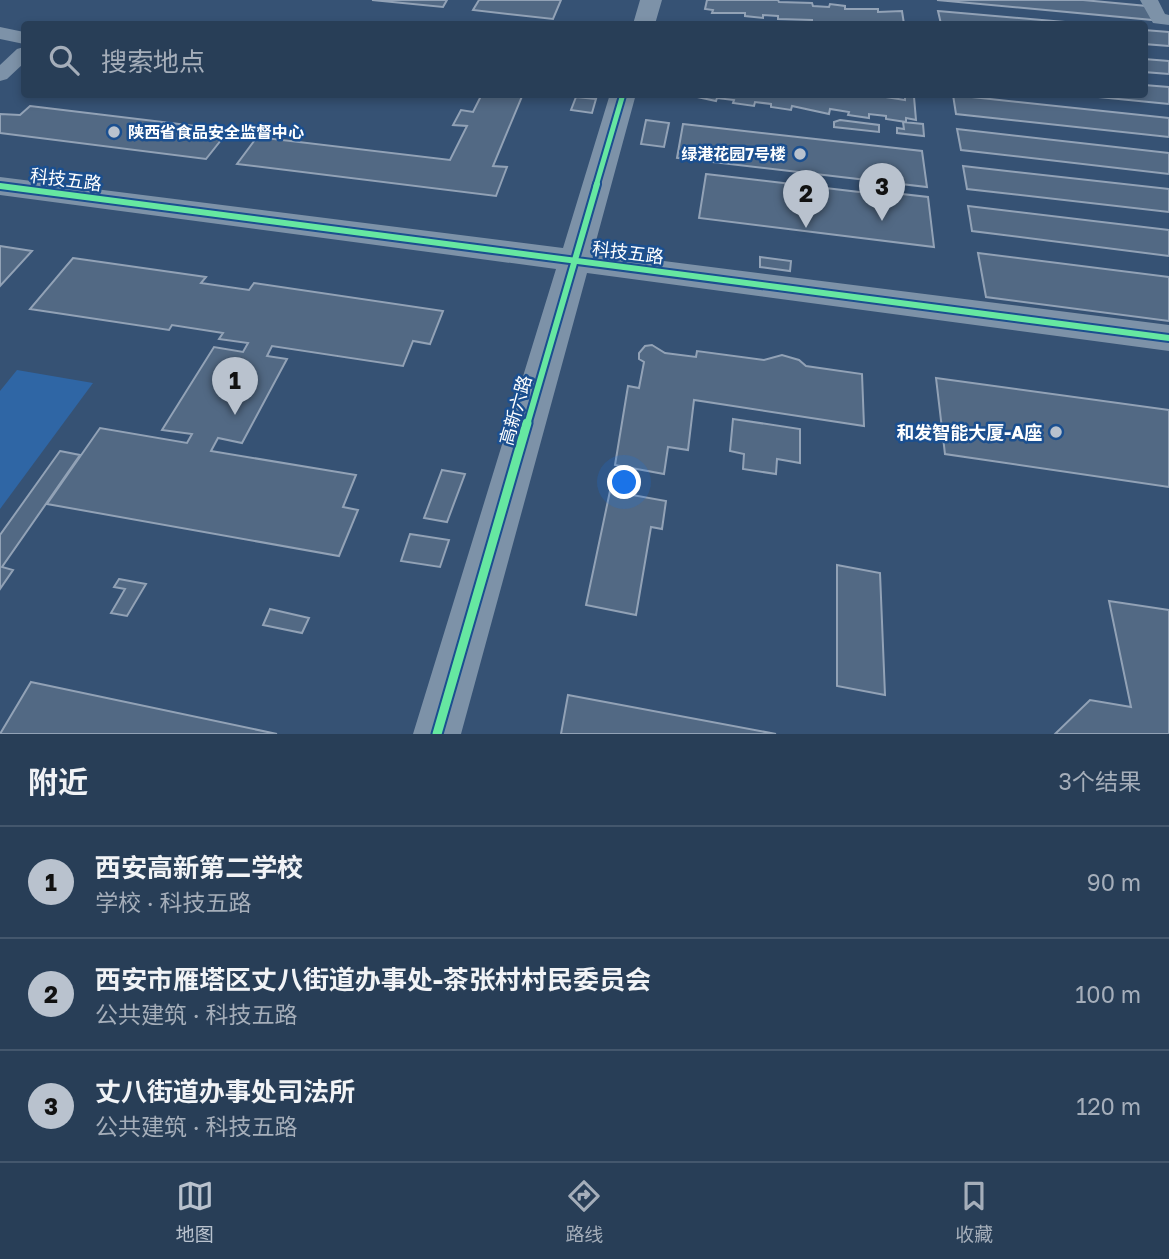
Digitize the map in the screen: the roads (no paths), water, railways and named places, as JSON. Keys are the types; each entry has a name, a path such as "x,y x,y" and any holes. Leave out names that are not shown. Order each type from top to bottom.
{"street":[{"path":"645,21 651,0"},
{"path":"1149,0 1159,19 1169,20"},
{"path":"0,33 21,37"},
{"path":"0,75 21,56"},
{"name":"高新六路","path":"437,734 622,98"},
{"name":"科技五路","path":"0,186 1169,338"}],"place":[{"name":"陕西省食品安全监督中心","path":"114,132"},
{"name":"绿港花园7号楼","path":"800,154"},
{"name":"丈八街道办事处司法所","path":"882,221"},
{"name":"西安市雁塔区丈八街道办事处-茶张村村民委员会","path":"806,228"},
{"name":"西安高新第二学校","path":"235,415"},
{"name":"和发智能大厦-A座","path":"1056,432"}]}
